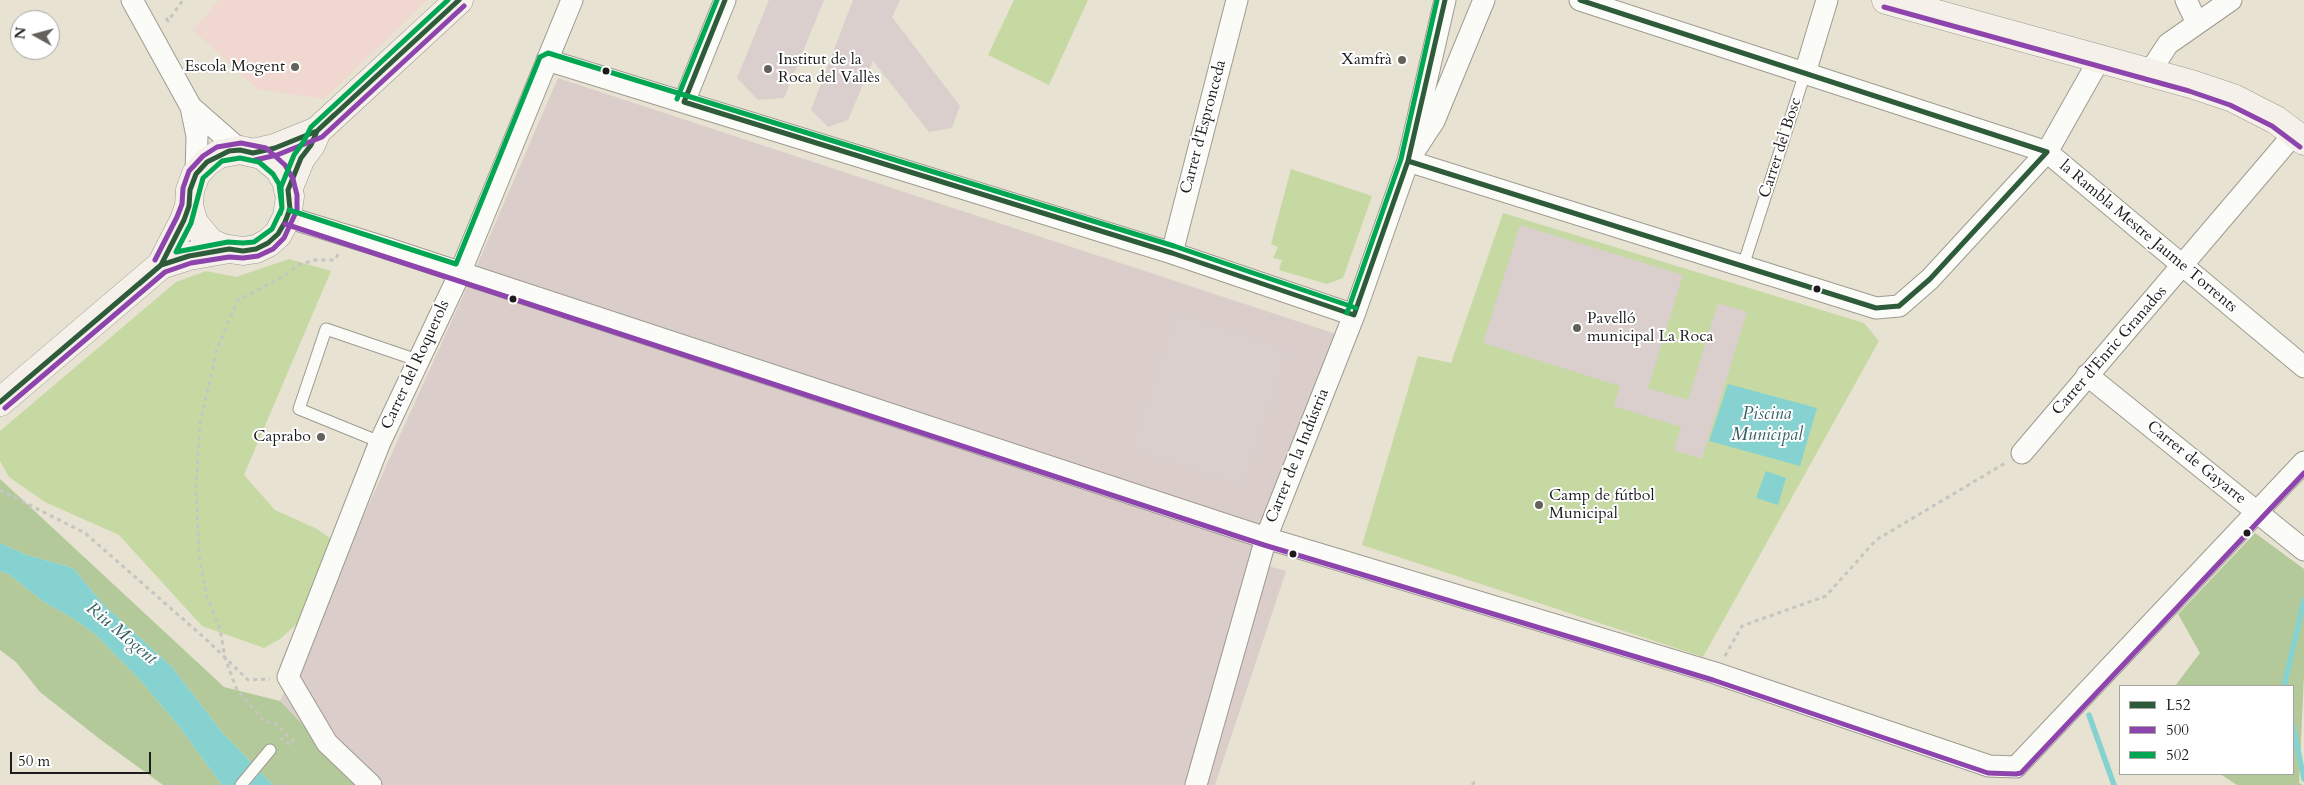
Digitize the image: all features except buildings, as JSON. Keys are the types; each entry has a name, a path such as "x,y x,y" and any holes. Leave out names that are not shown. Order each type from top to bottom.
{"street":[{"path":"132,0 191,107 198,136 196,174 190,190 189,206 194,223 202,235 216,245 229,249 243,251 256,249 268,243 278,234 290,209 286,180 279,169 262,155 246,151 191,107"},
{"path":"196,174 218,154 275,148 317,131 459,0"},
{"name":"Carrer del Roquerols","path":"288,677 380,442 460,273 572,0"},
{"path":"684,102 725,0"},
{"name":"Carrer d'Espronceda","path":"1172,253 1237,0"},
{"name":"Carrer de la Indústria","path":"1196,785 1266,538 1354,315 1408,161 1445,0"},
{"name":"Carrer de la Indústria","path":"1408,161 1434,121 1484,0"},
{"name":"la Rambla Mestre Jaume Torrents","path":"1580,0 2047,152 2304,367"},
{"name":"Carrer del Bosc","path":"1805,73 1827,0"},
{"path":"1886,0 2233,98 2276,120 2299,137"},
{"path":"2186,0 2197,23"},
{"path":"2149,73 2168,44 2231,0"},
{"path":"547,60 1172,253 1354,315"},
{"path":"1408,161 1876,308 1899,306 1930,279 2047,152 2099,60"},
{"path":"288,190 301,158 311,145 317,131"},
{"name":"Carrer d'Enric Granados","path":"2022,453 2183,266 2299,137"},
{"path":"161,265 189,206"},
{"path":"287,217 1266,538 1715,673 1989,766 2016,767 2304,462"},
{"path":"0,402 161,265 189,256 229,249"},
{"name":"Carrer de Gayarre","path":"2088,376 2304,550"},
{"path":"288,677 327,743 372,785"}],"lane":[{"name":"Carrer del Bosc","path":"1743,266 1805,73"},
{"path":"380,442 299,409 326,329 420,360"},
{"path":"241,785 270,750"}],"path":[{"path":"164,14 168,21 183,0"},
{"path":"270,750 280,738 292,745 293,741 274,722 265,722 238,690 225,658 220,630 206,594 199,555 196,486 200,424 216,352 237,301 282,277 299,265 314,260 335,260 345,235"},
{"path":"1715,673 1742,626 1826,596 1876,540 2022,453"},
{"path":"0,490 85,533 248,680 288,677"},
{"path":"1472,785 1476,780"}],"shaded area":[{"name":"Escola Mogent","path":"219,0 427,0 324,99 257,89 193,30"},
{"path":"558,78 1336,334 1258,563 1286,571 1215,785 361,785 280,701 481,256"}],"green space":[{"path":"1014,0 1088,0 1049,85 988,55"},
{"path":"1291,169 1372,196 1343,278 1327,284 1279,270 1282,260 1273,258 1278,247 1271,244"},
{"path":"1503,213 1864,323 1879,341 1703,657 1362,545 1418,356 1451,363"},
{"path":"289,259 331,271 244,475 275,510 317,529 331,539 300,621 280,639 264,648 202,626 119,535 45,502 9,477 0,461 0,431 176,282 206,271 236,277"},
{"path":"0,479 224,687 280,701 361,785 273,785 221,731 172,667 103,604 73,568 27,555 0,543"},
{"path":"2255,533 2304,569 2304,675 2299,783 2303,785 2237,785 2222,775 2294,775 2294,685 2176,685 2200,653 2178,614"},
{"path":"0,571 7,573 44,602 71,617 96,635 139,679 178,725 222,785 163,785 40,692 16,662 0,650"}],"water":[{"name":"Piscina Municipal","path":"1728,384 1817,408 1800,466 1709,441"},
{"path":"1766,471 1786,478 1778,505 1756,498"},
{"name":"Riu Mogent","path":"0,543 27,555 73,568 103,604 172,667 221,731 273,785 222,785 178,725 139,679 96,635 71,617 44,602 7,573 0,571"}],"waterway":[{"path":"2284,685 2304,600"},
{"path":"2089,715 2114,785"},
{"path":"2294,732 2304,779"}],"transit line":[{"name":"502","path":"280,214 282,208 281,187 294,155 311,127 448,0"},
{"name":"L52","path":"0,402 161,265 189,256 229,249 243,251 256,249 268,243 278,234 285,222 290,209 288,190 301,158 311,145 317,131 459,0"},
{"name":"502","path":"677,99 717,0"},
{"name":"L52","path":"684,102 725,0"},
{"name":"502","path":"1347,313 1401,159 1437,0"},
{"name":"L52","path":"1354,315 1408,161 1445,0"},
{"name":"L52","path":"1580,0 2047,152"},
{"name":"500","path":"255,160 277,155 322,137 464,6"},
{"name":"500","path":"1884,7 2189,91 2230,105 2272,126 2300,147"},
{"name":"502","path":"289,210 456,264 540,57 548,53 1174,246 1356,308"},
{"name":"L52","path":"684,102 1172,253 1354,315"},
{"name":"L52","path":"139,284 161,265 184,220 189,206 190,190 196,174 207,162 229,151 240,150 253,153 275,148 317,131 334,115"},
{"name":"500","path":"5,408 165,272 191,263 229,257 258,256 273,249 284,238 297,210 297,195 293,179 285,165 266,148 241,143 217,147 203,156 189,171 183,188 182,204 155,260"},
{"name":"L52","path":"1899,306 1930,279 2047,152"},
{"name":"502","path":"240,158 259,162 273,174 279,184 282,208 272,229 254,242 228,242 176,252 191,223 203,178 222,161 240,158"},
{"name":"L52","path":"1408,161 1876,308 1899,306"},
{"name":"500","path":"285,224 1264,545 1713,680 1988,773 2021,773 2304,473"}],"place":[{"name":"Xamfrà","path":"1402,60"},
{"name":"Escola Mogent","path":"295,67"},
{"name":"Institut de la Roca del Vallès","path":"768,69"},
{"name":"Pavelló municipal La Roca","path":"1577,328"},
{"name":"Caprabo","path":"321,437"},
{"name":"Camp de fútbol Municipal","path":"1539,505"}]}
